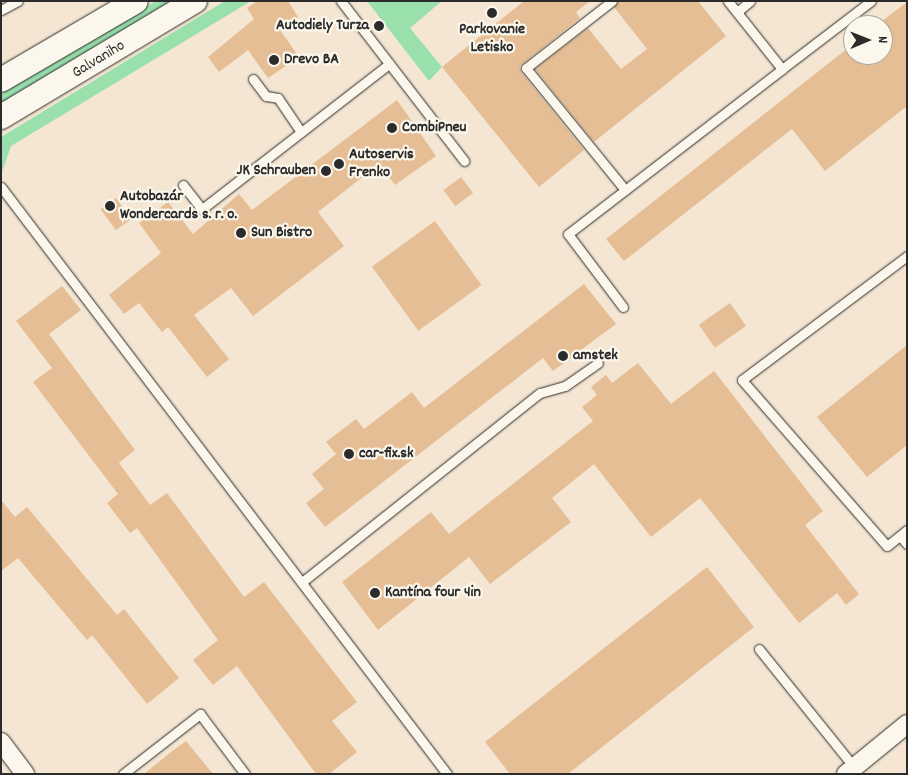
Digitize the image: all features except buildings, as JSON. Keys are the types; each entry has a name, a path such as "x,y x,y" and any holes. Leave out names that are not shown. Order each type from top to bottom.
{"main road":[{"name":"Galvaniho","path":"1,80 136,1"},
{"name":"Galvaniho","path":"1,116 195,1"}],"street":[{"path":"850,771 907,724"},
{"path":"1,742 25,774"}],"lane":[{"path":"1,10 18,1"},
{"path":"341,1 464,162"},
{"path":"612,1 526,68 625,190"},
{"path":"728,1 782,69"},
{"path":"736,12 750,1"},
{"path":"623,307 568,234 871,1"},
{"path":"183,185 202,209 389,64"},
{"path":"254,79 266,96 278,98 301,132"},
{"path":"1,187 447,774"},
{"path":"907,256 742,380 887,546 903,533 907,544"},
{"path":"302,582 540,393 565,386 598,363"},
{"path":"759,649 850,771"},
{"path":"123,774 200,714 246,774"}],"green space":[{"path":"156,1 176,1 1,104 1,94"},
{"path":"225,1 251,1 11,146 2,172 1,137"},
{"path":"367,1 442,1 410,28 442,67 429,81"}],"place":[{"name":"Parkovanie Letisko","path":"492,13"},
{"name":"Autodiely Turza","path":"379,26"},
{"name":"Drevo BA","path":"274,60"},
{"name":"CombiPneu","path":"392,128"},
{"name":"Autoservis Frenko","path":"339,164"},
{"name":"JK Schrauben","path":"326,171"},
{"name":"Autobazár Wondercards s. r. o.","path":"110,206"},
{"name":"Sun Bistro","path":"241,233"},
{"name":"amstek","path":"563,356"},
{"name":"car-fix.sk","path":"349,454"},
{"name":"Kantína four 4in","path":"375,593"}]}
